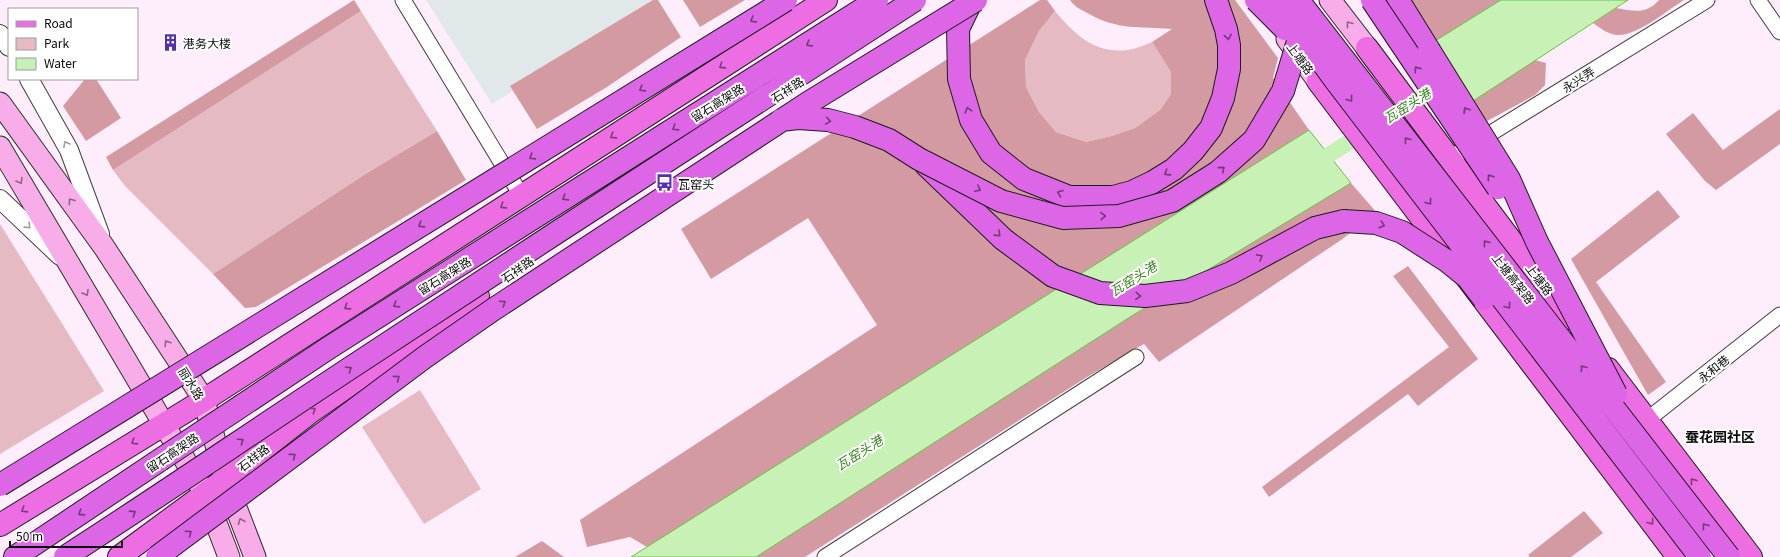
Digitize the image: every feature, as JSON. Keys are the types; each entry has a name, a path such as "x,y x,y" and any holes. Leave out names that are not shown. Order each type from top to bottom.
{"highway":[{"path":"0,485 786,0"},
{"path":"832,29 864,0"},
{"name":"留石高架路","path":"15,557 330,347 877,0"},
{"name":"留石高架路","path":"65,557 177,485 634,180 915,0"},
{"path":"972,0 958,29 959,79 972,120 991,153 1024,179 1069,197 1113,197 1139,189 1153,182 1174,168 1193,151 1211,128 1224,98 1229,69 1229,45 1226,29 1216,0"},
{"path":"157,557 425,357 494,309 808,103 976,0"},
{"path":"1257,0 1327,81"},
{"name":"上塘高架路","path":"1277,0 1327,81 1700,557"},
{"path":"634,180 693,148 739,129 768,122 798,118 828,120 855,127 889,140 919,159 1001,201 1063,218 1119,216 1172,201 1218,172 1254,140 1283,91 1299,38 1299,0"},
{"name":"上塘高架路","path":"1299,0 1729,557"},
{"path":"1372,0 1493,182 1537,242"},
{"path":"1398,0 1509,179 1537,242 1642,444"},
{"path":"919,159 1003,239 1053,276 1100,293 1145,296 1187,291 1231,273 1315,228 1344,221 1376,223 1402,232 1447,261 1468,278 1617,468 1664,510"},
{"path":"5,557 59,527"}],"main road":[{"path":"0,526 162,424 204,400 826,0"},
{"name":"石祥路","path":"119,557 225,479 309,413 548,247 838,56 928,0"},
{"name":"上塘路","path":"1330,0 1750,557"},
{"name":"上塘路","path":"1327,81 1399,190 1678,557"},
{"name":"丽水路","path":"0,103 104,246 204,400 225,479 255,557"},
{"path":"0,147 162,424 205,494 229,557"}],"street":[{"path":"403,0 521,195"},
{"name":"永兴弄","path":"1449,159 1708,0"},
{"path":"1758,0 1780,32"},
{"path":"0,34 8,46"},
{"name":"丽水路","path":"30,80 69,150 104,246"},
{"path":"0,199 70,266"},
{"name":"永和巷","path":"1647,420 1780,315"},
{"path":"825,557 1136,356"}],"shaded area":[{"path":"354,0 361,11 113,170 106,157"},
{"path":"426,0 661,0 492,104"},
{"path":"653,0 658,0 681,37 607,87 537,129 510,86"},
{"path":"683,0 745,0 700,27"},
{"path":"1040,0 1047,0 1055,11 1039,31 1025,60 1026,87 1039,112 1056,132 1086,142 1112,136 1135,128 1160,110 1171,94 1171,72 1152,42 1172,29 1129,27 1109,23 1080,9 1070,0 1235,0 1278,58 1273,78 1309,130 647,547 630,537 587,547 580,520 877,325 808,218 711,279 681,229"},
{"path":"1407,0 1501,0 1435,41"},
{"path":"1659,0 1684,0 1652,22 1626,34 1611,34 1593,23 1616,8 1639,11 1649,8"},
{"path":"1535,60 1546,63 1545,85 1535,95 1487,121 1473,101"},
{"path":"84,80 97,80 121,118 86,141 63,106"},
{"path":"1780,109 1780,144 1716,190 1705,181 1666,134 1693,113 1723,150"},
{"path":"437,131 466,180 256,307 245,308 213,274 367,173"},
{"path":"1351,183 1377,213 1341,240 1159,362 1144,344 1087,377 805,557 756,557 1130,317"},
{"path":"1658,190 1680,217 1596,282 1666,382 1648,395 1571,259"},
{"path":"1408,266 1478,359 1418,406 1408,394 1269,497 1262,487 1449,347 1393,276"},
{"path":"1584,511 1603,533 1571,557 1530,557 1528,555"},
{"path":"542,541 564,557 515,557"}],"green space":[{"path":"361,11 437,131 367,173 213,274 125,186 113,170"},
{"path":"1055,11 1078,35 1096,46 1105,49 1128,50 1152,42 1171,72 1171,94 1160,110 1135,128 1112,136 1086,142 1056,132 1039,112 1026,87 1025,60 1039,31"},
{"path":"0,224 104,391 0,454"},
{"path":"420,390 481,489 424,524 362,427"}],"water":[{"path":"1501,0 1628,0 1473,101 1435,41"},
{"path":"1309,130 1351,183 1130,317 756,557 631,557"}],"waterway":[{"name":"瓦窑头港","path":"1311,166 1442,84"}],"place":[{"name":"港务大楼","path":"170,42"},
{"name":"瓦窑头","path":"665,183"}],"district":[{"name":"蚕花园社区","path":"1720,436"}]}
